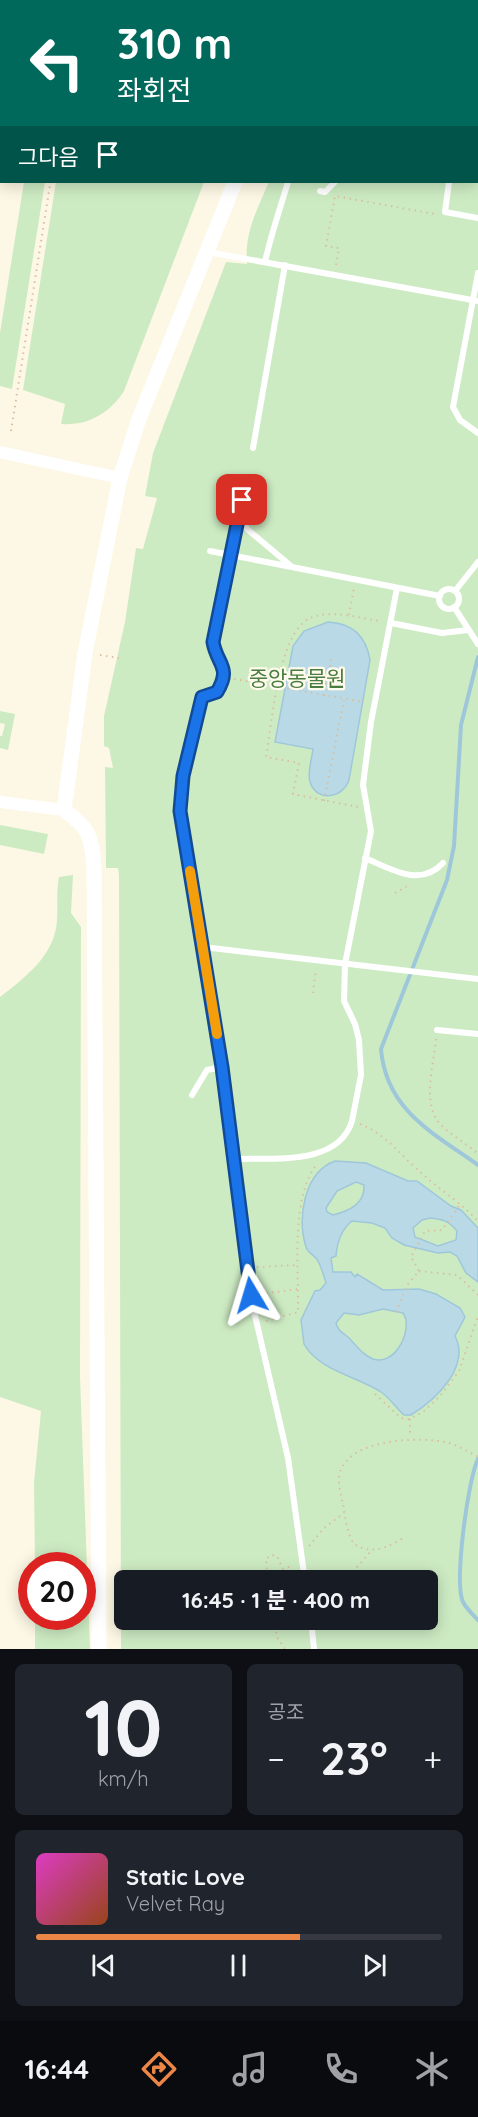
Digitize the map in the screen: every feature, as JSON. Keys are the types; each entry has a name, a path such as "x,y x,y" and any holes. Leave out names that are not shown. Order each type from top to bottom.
{"street":[{"path":"64,810 85,653 120,478 138,419 235,183"},
{"path":"0,452 120,478"},
{"path":"0,802 64,810 82,823 91,837 94,865 99,1649"}],"lane":[{"path":"265,262 273,224 279,216 288,183"},
{"path":"320,192 325,192 335,183"},
{"path":"449,183 445,212 478,218"},
{"path":"205,252 476,300"},
{"path":"253,448 285,266"},
{"path":"478,273 476,300 453,407 460,420 478,433"},
{"path":"244,485 213,642 215,653 223,662 224,676 217,692 202,697 183,776 180,811 222,1067 251,1295 288,1458 303,1570"},
{"path":"238,514 247,529 291,567"},
{"path":"210,551 440,596"},
{"path":"455,591 478,562"},
{"path":"235,1159 321,1153 335,1145 350,1128 352,1121 361,1075 359,1040 355,1024 344,1001 345,964 371,831 363,785 371,722 397,588"},
{"path":"440,596 444,590 455,591"},
{"path":"454,607 459,597 455,591"},
{"path":"440,596 443,606 454,607"},
{"path":"454,607 477,642"},
{"path":"391,623 442,633 468,630"},
{"path":"365,858 418,877 434,872 442,863"},
{"path":"203,947 419,974 478,979"},
{"path":"437,1030 478,1034"},
{"path":"192,1095 207,1070 222,1067"},
{"path":"312,1630 314,1649"}],"path":[{"path":"11,431 50,185"},
{"path":"335,274 339,248 326,246 335,196 437,214 445,212"},
{"path":"349,616 356,580"},
{"path":"368,809 293,794 299,763 266,757 288,644 301,625 310,618 323,615 349,616 391,623"},
{"path":"85,653 119,658"},
{"path":"324,696 332,656"},
{"path":"224,676 363,702"},
{"path":"324,801 344,699"},
{"path":"395,893 418,877"},
{"path":"313,993 317,961"},
{"path":"435,1051 430,1094 432,1112 439,1123 478,1154"},
{"path":"352,1121 380,1135 418,1171 461,1203 478,1221"},
{"path":"257,1323 295,1315 298,1312 300,1216 303,1193 321,1153"},
{"path":"419,1271 411,1257 420,1238 425,1231 442,1230 461,1203"},
{"path":"248,1268 299,1264"},
{"path":"396,1312 408,1284 419,1271"},
{"path":"419,1271 457,1275 478,1295"},
{"path":"251,1295 298,1289"},
{"path":"375,1394 401,1418 410,1419 424,1411 453,1380 462,1362 464,1349 478,1316"},
{"path":"410,1419 410,1437"},
{"path":"402,1539 383,1549 371,1551 354,1544 340,1486 341,1471 355,1455 381,1444 410,1437 431,1442 446,1442 478,1457"},
{"path":"355,1570 371,1551"},
{"path":"276,1630 277,1637 285,1649"}],"green space":[{"path":"24,183 45,183 12,389 0,386 0,333"},
{"path":"56,183 204,183 124,391 112,406 89,420 61,424 65,404 23,390"},
{"name":"중앙동물원","path":"269,183 478,183 478,1649 121,1649 121,1630 438,1630 438,1570 121,1570 119,875 118,868 106,868 105,767 113,768 109,748 104,746 104,716 125,622 136,548 143,549 157,498 145,496 153,453 226,262 247,264 249,232"},
{"path":"0,711 15,714 8,750 0,748 0,736 2,736 5,724 0,723"},
{"path":"0,825 48,834 44,854 0,845"},
{"path":"73,875 71,913 81,927 80,1377 86,1552 35,1552 34,1483 41,1411 0,1397 0,997 38,964 51,944 57,920 59,877"},
{"path":"35,1630 89,1630 90,1649 35,1649"}],"water":[{"path":"328,622 344,625 356,632 365,644 370,660 349,780 341,791 330,796 318,793 310,782 309,770 313,749 275,742 293,646 304,631"},
{"path":"335,1161 366,1163 408,1181 417,1181 451,1206 461,1210 478,1228 478,1282 466,1273 457,1256 450,1252 438,1253 404,1245 392,1238 385,1228 372,1223 352,1221 340,1237 336,1256 331,1258 333,1272 351,1272 355,1277 357,1274 383,1290 419,1289 436,1294 460,1308 465,1317 455,1336 459,1348 454,1371 440,1392 411,1415 404,1415 381,1392 328,1367 310,1353 304,1344 301,1320 315,1291 320,1290 326,1283 318,1261 306,1247 302,1223 303,1210 310,1185 324,1167","holes":["356,1182 364,1185 364,1192 359,1202 350,1209 333,1215 327,1212 326,1208 337,1191","434,1218 448,1223 457,1231 456,1240 438,1246 415,1237 413,1228 422,1220","383,1309 403,1313 406,1328 404,1337 395,1352 381,1360 373,1359 340,1331 336,1323 344,1313 359,1315"]}],"waterway":[{"path":"478,657 461,725 454,846 447,880 381,1049 385,1070 402,1104 414,1118 478,1165"},
{"path":"478,1459 466,1508 460,1574 463,1602 478,1620"}],"slow traffic":[{"path":"190,871 217,1034"}],"route":[{"path":"242,500 213,642 215,653 223,662 224,676 217,692 202,697 198,708 183,776 180,811 222,1067 251,1295"}]}
